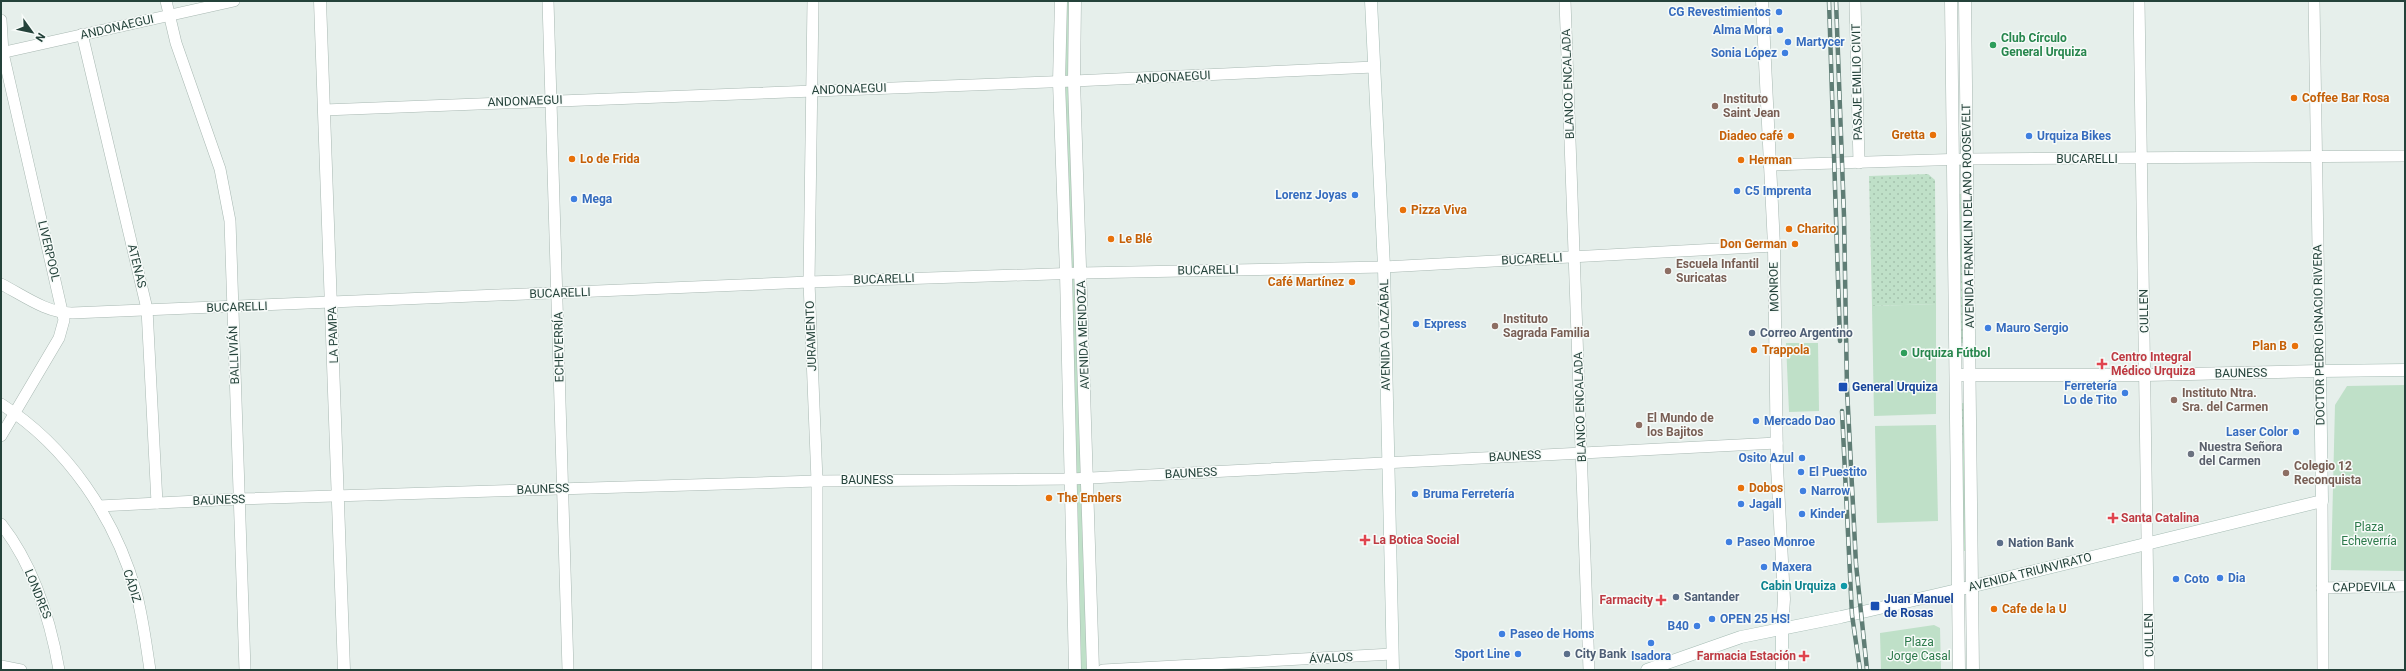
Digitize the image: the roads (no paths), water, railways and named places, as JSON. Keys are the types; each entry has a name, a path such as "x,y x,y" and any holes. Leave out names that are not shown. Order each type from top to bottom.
{"street":[{"name":"BALLIVIÁN","path":"166,1 168,16 220,169 228,202 245,670"},
{"name":"ANDONAEGUI","path":"2,53 234,1"},
{"name":"LA PAMPA","path":"320,1 339,496 344,670"},
{"name":"ECHEVERRÍA","path":"548,1 558,293 568,670"},
{"name":"JURAMENTO","path":"813,1 809,282 817,480 817,670"},
{"name":"AVENIDA MENDOZA","path":"1061,1 1059,82 1066,273 1075,670"},
{"name":"AVENIDA MENDOZA","path":"1075,1 1074,81 1093,670"},
{"name":"AVENIDA OLAZÁBAL","path":"1372,1 1384,266 1393,670"},
{"name":"BLANCO ENCALADA","path":"1565,1 1574,257 1583,452 1582,476 1589,670"},
{"name":"MONROE","path":"1762,1 1774,246 1778,443 1784,599 1782,670"},
{"name":"PASAJE EMILIO CIVIT","path":"1856,1 1860,163"},
{"name":"AVENIDA FRANKLIN DELANO ROOSEVELT","path":"1951,1 1959,670"},
{"name":"AVENIDA FRANKLIN DELANO ROOSEVELT","path":"1965,1 1973,670"},
{"name":"CULLEN","path":"2139,1 2146,376 2149,670"},
{"name":"DOCTOR PEDRO IGNACIO RIVERA","path":"2314,1 2322,501 2323,670"},
{"name":"LIVERPOOL","path":"1,20 2,53 64,313 63,329 59,338 1,436"},
{"name":"ATENAS","path":"82,34 147,309 157,503"},
{"name":"ANDONAEGUI","path":"324,110 811,90 1059,82 1374,67"},
{"name":"BUCARELLI","path":"1769,165 1952,161 1967,159 2316,158 2405,156"},
{"name":"BUCARELLI","path":"1,284 44,307 64,313 1081,272 1384,266 1774,246"},
{"name":"BAUNESS","path":"1956,375 2146,376 2405,370"},
{"path":"1,404 38,431 53,446 99,506"},
{"name":"BAUNESS","path":"99,506 238,499 817,480 1071,479 1778,443"},
{"name":"AVENIDA TRIUNVIRATO","path":"1647,670 1741,637 1957,590 2322,501"},
{"name":"CÁDIZ","path":"99,506 115,538 135,591 150,670"},
{"name":"LONDRES","path":"1,524 18,549 41,597 49,620 59,670"},
{"name":"CAPDEVILA","path":"2322,588 2405,586"},
{"name":"ÁVALOS","path":"1102,670 1392,654"},
{"path":"1,666 21,670"}],"railway":[{"path":"1829,1 1840,341"},
{"path":"1836,1 1844,216 1847,389 1856,564 1867,670"},
{"path":"1842,411 1852,615 1860,670"}],"place":[{"name":"CG Revestimientos","path":"1779,12"},
{"name":"Alma Mora","path":"1780,30"},
{"name":"Martycer","path":"1788,42"},
{"name":"Club Círculo General Urquiza","path":"1993,45"},
{"name":"Sonia López","path":"1785,53"},
{"name":"Coffee Bar Rosa","path":"2294,98"},
{"name":"Instituto Saint Jean","path":"1715,106"},
{"name":"Gretta","path":"1933,135"},
{"name":"Diadeo café","path":"1791,136"},
{"name":"Urquiza Bikes","path":"2029,136"},
{"name":"Lo de Frida","path":"572,159"},
{"name":"Herman","path":"1741,160"},
{"name":"C5 Imprenta","path":"1737,191"},
{"name":"Lorenz Joyas","path":"1355,195"},
{"name":"Mega","path":"574,199"},
{"name":"Pizza Viva","path":"1403,210"},
{"name":"Charito","path":"1789,229"},
{"name":"Le Blé","path":"1111,239"},
{"name":"Don German","path":"1795,244"},
{"name":"Escuela Infantil Suricatas","path":"1668,271"},
{"name":"Café Martínez","path":"1352,282"},
{"name":"Express","path":"1416,324"},
{"name":"Instituto Sagrada Familia","path":"1495,326"},
{"name":"Mauro Sergio","path":"1988,328"},
{"name":"Correo Argentino","path":"1752,333"},
{"name":"Plan B","path":"2295,346"},
{"name":"Trappola","path":"1754,350"},
{"name":"Urquiza Fútbol","path":"1904,353"},
{"name":"Centro Integral Médico Urquiza","path":"2102,364"},
{"name":"General Urquiza","path":"1843,387"},
{"name":"Ferretería Lo de Tito","path":"2125,393"},
{"name":"Instituto Ntra. Sra. del Carmen","path":"2174,400"},
{"name":"Mercado Dao","path":"1756,421"},
{"name":"El Mundo de los Bajitos","path":"1639,425"},
{"name":"Laser Color","path":"2296,432"},
{"name":"Nuestra Señora del Carmen","path":"2191,454"},
{"name":"Osito Azul","path":"1802,458"},
{"name":"El Puestito","path":"1801,472"},
{"name":"Colegio 12 Reconquista","path":"2286,473"},
{"name":"Dobos","path":"1741,488"},
{"name":"Narrow","path":"1803,491"},
{"name":"Bruma Ferretería","path":"1415,494"},
{"name":"The Embers","path":"1049,498"},
{"name":"Jagall","path":"1741,504"},
{"name":"Kinder","path":"1802,514"},
{"name":"Santa Catalina","path":"2113,518"},
{"name":"La Botica Social","path":"1365,540"},
{"name":"Paseo Monroe","path":"1729,542"},
{"name":"Nation Bank","path":"2000,543"},
{"name":"Maxera","path":"1764,567"},
{"name":"Dia","path":"2220,578"},
{"name":"Coto","path":"2176,579"},
{"name":"Cabin Urquiza","path":"1844,586"},
{"name":"Santander","path":"1676,597"},
{"name":"Farmacity","path":"1661,600"},
{"name":"Juan Manuel de Rosas","path":"1875,606"},
{"name":"Cafe de la U","path":"1994,609"},
{"name":"OPEN 25 HS!","path":"1712,619"},
{"name":"B40","path":"1697,626"},
{"name":"Paseo de Homs","path":"1502,634"},
{"name":"Isadora","path":"1651,643"},
{"name":"Sport Line","path":"1518,654"},
{"name":"City Bank","path":"1567,654"},
{"name":"Farmacia Estación","path":"1804,656"}],"park label":[{"name":"Plaza Echeverría","path":"2369,534"},
{"name":"Plaza Jorge Casal","path":"1919,649"}]}
